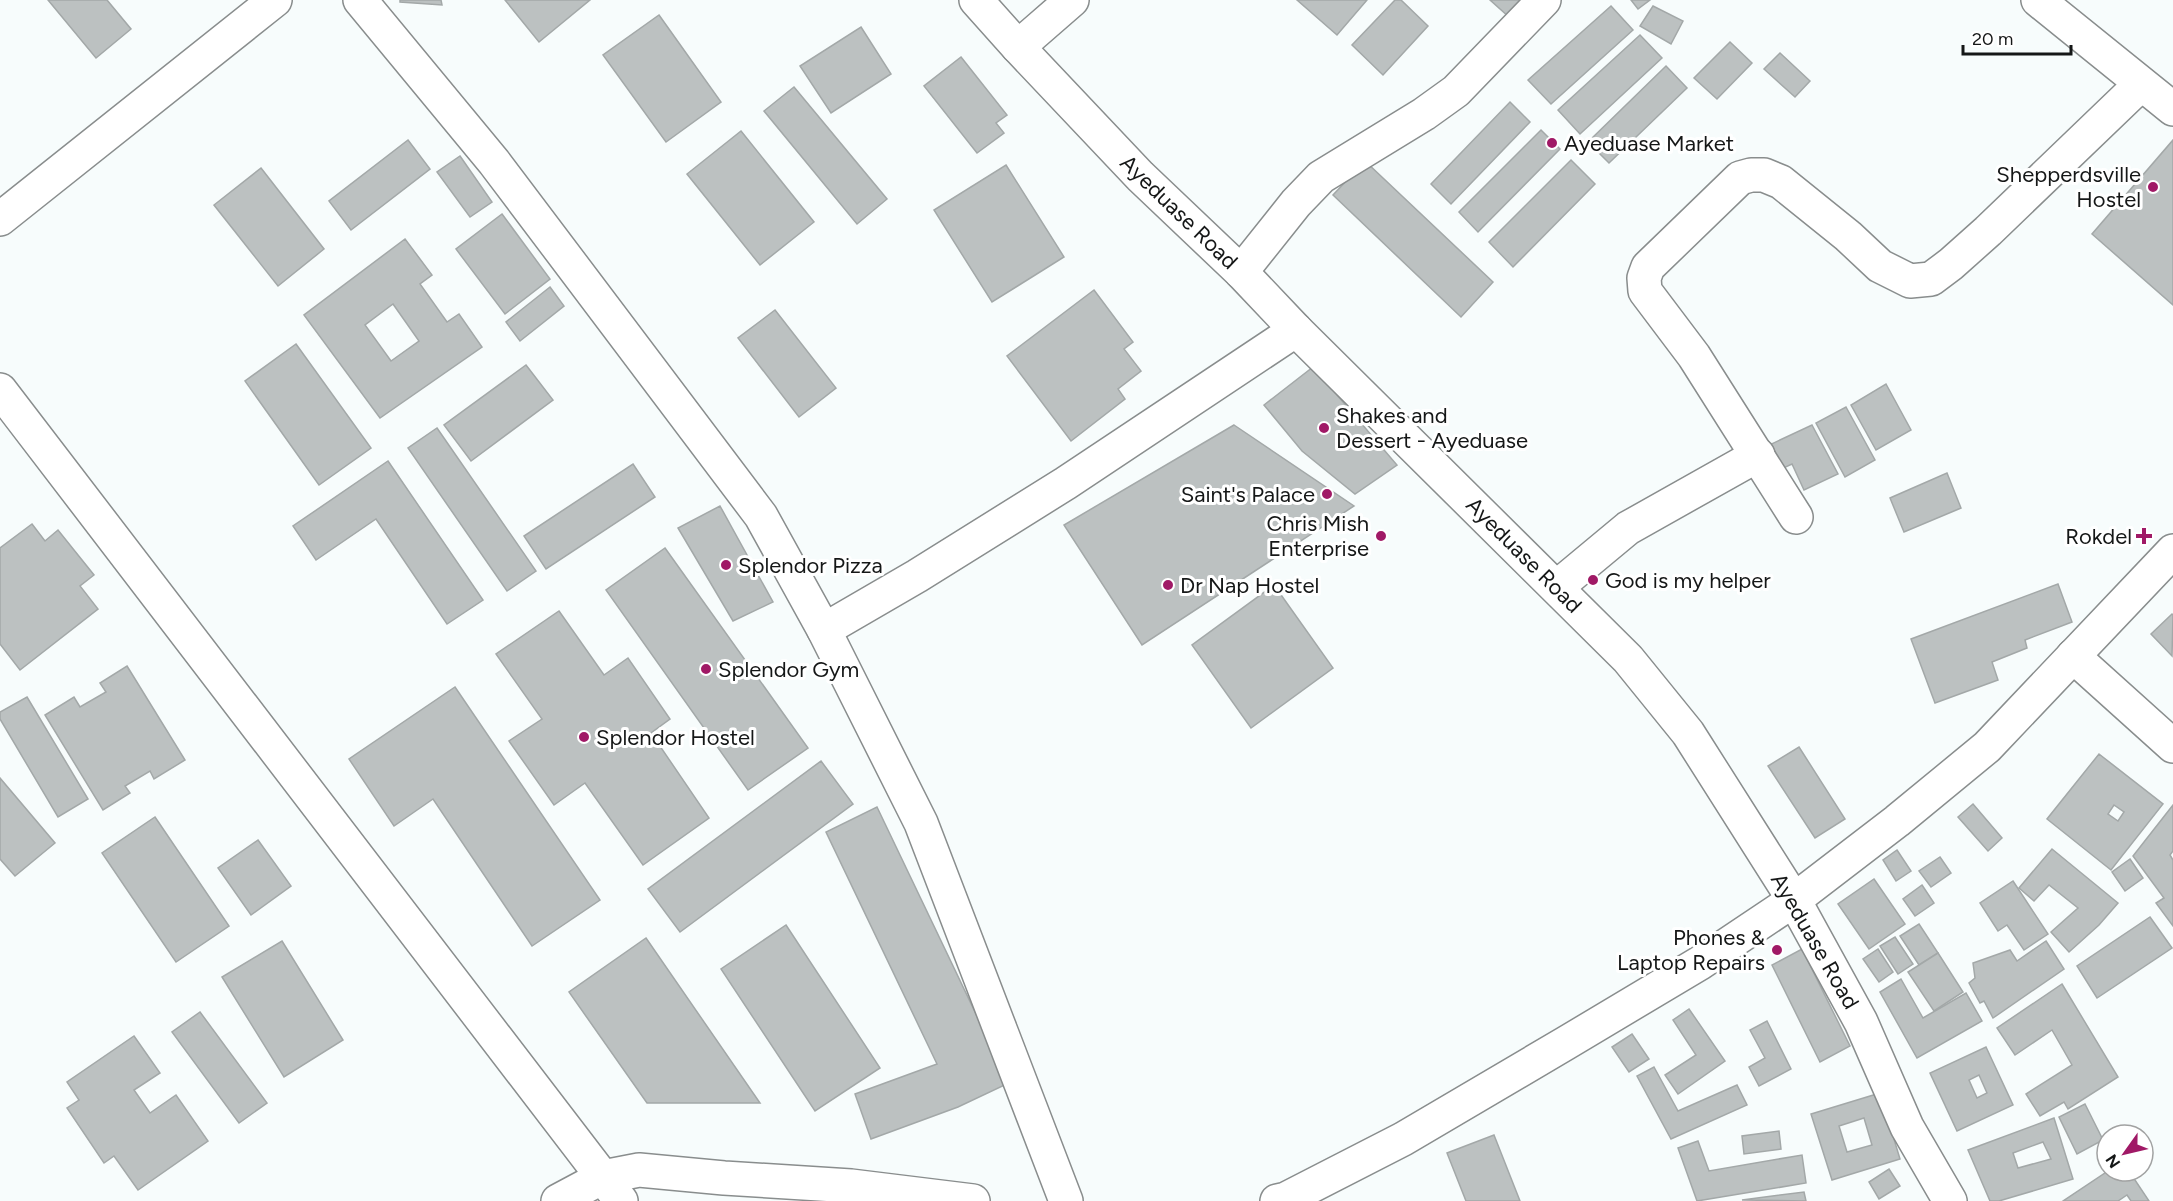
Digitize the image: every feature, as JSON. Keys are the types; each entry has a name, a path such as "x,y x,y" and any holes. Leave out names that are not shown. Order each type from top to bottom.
{"street":[{"path":"0,219 275,0"},
{"path":"360,0 494,162 761,516 824,630 921,823 1066,1201"},
{"name":"Ayeduase Road","path":"976,0 1140,176 1241,272 1296,330 1628,660 1688,733 1794,900 1861,1023 1907,1127 1950,1201"},
{"path":"1018,47 1072,0"},
{"path":"1241,272 1296,203 1322,177 1424,114 1456,91 1544,0"},
{"path":"2038,0 2173,110"},
{"path":"1796,517 1694,356 1645,291 1644,282 1648,267 1740,177 1764,175 1781,182 1848,236 1880,266 1910,281 1931,279 1988,231 2141,84"},
{"path":"824,630 917,576 1066,483 1296,330"},
{"path":"0,390 612,1189"},
{"path":"1557,587 1628,528 1758,455"},
{"path":"1277,1201 1286,1199 1403,1139 1700,963 1794,900 1897,821 1987,747 2173,551"},
{"path":"2073,656 2173,746"},
{"path":"558,1201 612,1189 639,1170 851,1186 973,1201"}],"building":[{"path":"48,0 107,0 131,29 96,58"},
{"path":"400,0 441,0 442,5 400,2"},
{"path":"505,0 590,0 539,42"},
{"path":"1297,0 1367,0 1337,35"},
{"path":"1395,0 1401,0 1428,26 1383,75 1352,45"},
{"path":"1490,0 1523,0 1510,18"},
{"path":"1631,0 1650,0 1638,9"},
{"path":"1611,6 1633,30 1551,104 1528,80"},
{"path":"1653,6 1683,21 1671,44 1640,26"},
{"path":"659,15 721,102 666,142 603,55"},
{"path":"861,27 891,74 831,113 800,66"},
{"path":"1640,35 1662,58 1580,134 1558,110"},
{"path":"1730,42 1752,63 1717,99 1694,78"},
{"path":"1780,53 1810,81 1795,97 1764,69"},
{"path":"961,57 1007,115 996,123 1004,133 977,153 924,86"},
{"path":"1666,66 1687,88 1609,163 1588,142"},
{"path":"794,87 887,199 857,224 764,111"},
{"path":"1510,102 1530,122 1451,204 1431,184"},
{"path":"1541,130 1560,149 1478,232 1459,212"},
{"path":"741,131 814,222 760,265 687,174"},
{"path":"408,140 430,169 351,230 329,201"},
{"name":"Shepperdsville Hostel","path":"2173,140 2173,305 2092,234"},
{"path":"460,156 492,202 470,217 437,172"},
{"path":"1571,160 1595,184 1513,267 1489,242"},
{"path":"1365,161 1493,282 1461,317 1333,195"},
{"path":"1006,165 1064,257 992,302 934,210"},
{"path":"261,168 324,249 278,286 214,205"},
{"path":"502,214 550,279 505,314 456,249"},
{"path":"405,239 432,275 420,284 447,322 459,314 482,347 380,418 304,315","holes":["393,304 419,341 391,361 365,325"]},
{"path":"550,287 564,306 520,341 506,322"},
{"path":"1094,290 1133,342 1124,349 1141,371 1118,389 1125,399 1071,441 1007,356"},
{"path":"775,310 836,388 799,417 738,338"},
{"path":"296,344 371,448 319,485 245,381"},
{"path":"526,365 553,400 471,461 444,425"},
{"name":"Shakes and Dessert - Ayeduase","path":"1313,367 1397,465 1355,494 1302,451 1264,405"},
{"path":"1886,384 1911,430 1876,450 1851,405"},
{"path":"1846,407 1875,460 1845,477 1816,423"},
{"name":"Dr Nap Hostel","path":"1234,425 1354,506 1142,645 1064,525"},
{"path":"1812,425 1838,474 1804,490 1792,464 1777,471 1765,447"},
{"path":"437,428 536,571 507,591 408,448"},
{"path":"388,461 483,600 447,624 376,519 316,560 293,526"},
{"path":"633,464 655,497 546,569 524,536"},
{"path":"1947,473 1961,508 1904,532 1890,498"},
{"name":"Splendor Pizza","path":"720,506 773,602 733,621 678,528"},
{"path":"32,524 45,541 58,530 94,575 80,586 98,609 20,670 0,644 0,548"},
{"name":"Splendor Gym","path":"665,548 808,748 748,790 606,590"},
{"path":"2058,584 2072,622 2025,640 2027,648 1992,662 1998,680 1935,703 1911,639"},
{"path":"1274,585 1333,668 1251,728 1192,645"},
{"name":"Splendor Hostel","path":"559,611 604,675 628,658 670,719 651,733 709,818 643,865 585,783 554,805 509,741 542,719 496,654"},
{"path":"2173,615 2172,656 2151,634"},
{"path":"127,666 185,760 154,779 150,771 125,786 130,793 103,810 45,715 74,697 80,707 106,692 100,683"},
{"path":"455,687 600,900 532,946 433,799 394,826 349,759"},
{"path":"27,697 88,799 58,817 0,719 0,712"},
{"path":"1799,747 1845,819 1815,838 1768,766"},
{"path":"2099,754 2163,804 2111,870 2047,819","holes":["2114,805 2124,812 2118,821 2108,814"]},
{"path":"821,761 853,804 680,932 648,889"},
{"path":"0,778 55,843 15,876 0,859"},
{"path":"1973,804 2002,838 1988,851 1958,817"},
{"path":"2173,805 2173,851 2170,855 2173,860 2173,926 2156,903 2164,898 2133,856"},
{"path":"877,807 1009,1083 958,1107 871,1139 855,1094 937,1064 826,832"},
{"path":"155,817 229,926 176,962 102,853"},
{"path":"258,840 291,886 251,915 218,868"},
{"path":"2052,849 2118,903 2099,925 2069,952 2051,932 2078,908 2049,885 2034,901 2019,888"},
{"path":"1897,850 1911,871 1896,881 1883,860"},
{"path":"1940,857 1951,873 1931,887 1919,871"},
{"path":"2130,859 2143,878 2125,891 2112,872"},
{"path":"1874,879 1905,924 1869,949 1838,904"},
{"path":"2013,881 2048,934 2024,950 2007,925 1998,931 1980,903"},
{"path":"1922,885 1934,903 1915,916 1903,899"},
{"path":"2150,917 2172,948 2097,998 2077,966"},
{"path":"1919,924 1938,953 1919,965 1900,936"},
{"path":"786,925 880,1068 815,1111 721,969"},
{"path":"1895,937 1913,964 1898,974 1880,946"},
{"path":"646,938 760,1103 647,1103 569,992"},
{"path":"282,941 343,1040 284,1077 222,977"},
{"path":"2046,941 2064,969 1993,1018 1984,1001 1980,1003 1969,983 1975,978 1973,963 2010,950 2017,961"},
{"path":"1802,949 1850,1046 1820,1062 1772,965"},
{"path":"1878,949 1893,972 1879,982 1863,959"},
{"path":"1938,953 1963,992 1934,1011 1908,972"},
{"path":"1901,979 1923,1018 1966,993 1982,1021 1917,1058 1880,992"},
{"path":"2062,984 2118,1077 2068,1109 2064,1102 2040,1116 2026,1094 2072,1065 2052,1030 2015,1055 1997,1028"},
{"path":"1689,1009 1725,1061 1678,1094 1665,1075 1696,1055 1673,1020"},
{"path":"200,1012 267,1103 239,1123 172,1032"},
{"path":"1767,1021 1791,1069 1759,1086 1749,1067 1765,1058 1750,1030"},
{"path":"1632,1034 1649,1059 1629,1072 1612,1047"},
{"path":"134,1036 160,1073 134,1090 150,1113 176,1095 208,1141 138,1190 114,1156 104,1163 67,1108 79,1100 67,1082"},
{"path":"1986,1047 2013,1105 1957,1131 1930,1073","holes":["1979,1075 1987,1093 1977,1098 1969,1080"]},
{"path":"1654,1067 1678,1111 1737,1085 1747,1105 1671,1139 1637,1076"},
{"path":"1880,1093 1900,1159 1832,1180 1811,1114","holes":["1864,1118 1872,1145 1847,1152 1839,1126"]},
{"path":"2085,1104 2095,1124 2095,1144 2077,1154 2059,1117"},
{"path":"2054,1118 2073,1179 1999,1201 1990,1201 1968,1150","holes":["2043,1142 2051,1159 2018,1168 2013,1153"]},
{"path":"1779,1131 1781,1149 1744,1154 1742,1136"},
{"path":"1494,1135 1520,1201 1466,1201 1447,1153"},
{"path":"1698,1141 1709,1171 1802,1155 1806,1183 1697,1201 1678,1148"},
{"path":"1889,1169 1900,1186 1879,1199 1869,1182"},
{"path":"2095,1180 2095,1183 2137,1183 2149,1201 2131,1201 2127,1195 2118,1201 2063,1201"},
{"path":"1804,1192 1806,1201 1742,1200"}],"place":[{"name":"Ayeduase Market","path":"1552,143"},
{"name":"Shepperdsville Hostel","path":"2153,187"},
{"name":"Shakes and Dessert - Ayeduase","path":"1324,428"},
{"name":"Saint's Palace","path":"1327,494"},
{"name":"Chris Mish Enterprise","path":"1381,536"},
{"name":"Rokdel","path":"2144,536"},
{"name":"Splendor Pizza","path":"726,565"},
{"name":"God is my helper","path":"1593,580"},
{"name":"Dr Nap Hostel","path":"1168,585"},
{"name":"Splendor Gym","path":"706,669"},
{"name":"Splendor Hostel","path":"584,737"},
{"name":"Phones & Laptop Repairs","path":"1777,950"}]}
